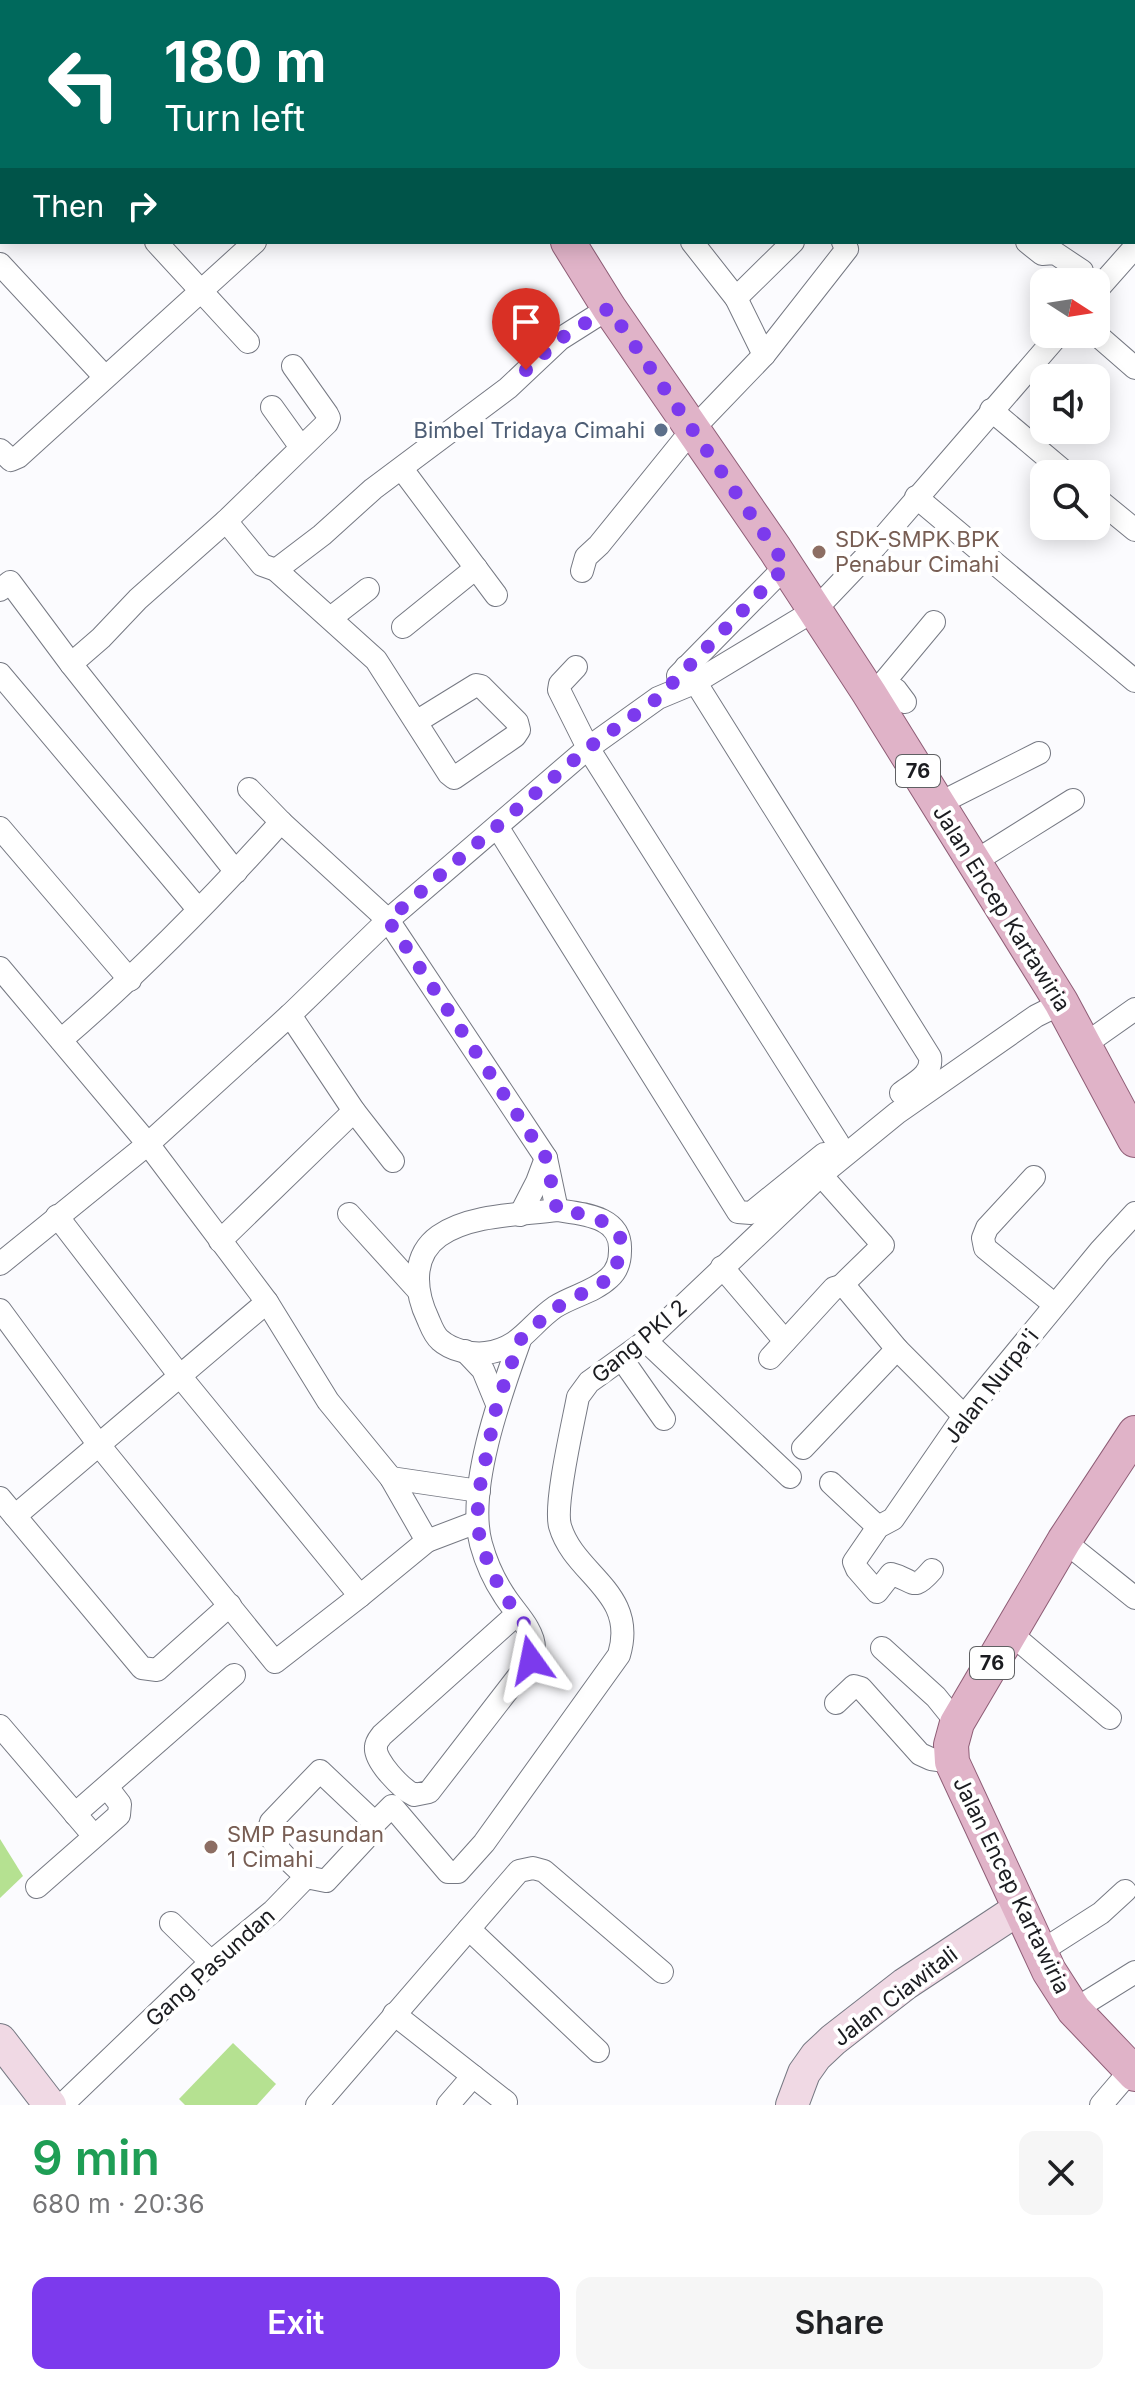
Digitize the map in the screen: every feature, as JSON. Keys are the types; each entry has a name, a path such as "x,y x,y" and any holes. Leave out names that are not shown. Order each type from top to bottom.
{"main road":[{"name":"Jalan Encep Kartawiria","path":"569,244 609,308 815,610 884,701 938,804 1060,1000 1135,1140"},
{"name":"Jalan Encep Kartawiria","path":"1133,2072 1074,2010 1040,1952 952,1762 951,1745 957,1723 1064,1541 1135,1433"},
{"name":"Jalan Ciawitali","path":"792,2105 804,2073 816,2056 840,2035 905,1984 1020,1908"},
{"path":"0,2040 50,2105"}],"street":[{"path":"158,244 248,342"},
{"path":"0,450 11,460 18,457 253,244"},
{"path":"694,244 736,298 764,355"},
{"path":"736,298 791,244"},
{"path":"582,571 589,552 599,545 692,430 764,355 847,249 844,244"},
{"path":"1030,244 1042,254 1055,253 1078,268"},
{"path":"1110,275 1135,247"},
{"path":"0,264 104,376"},
{"path":"276,570 322,535 373,489 508,388 560,339 609,308"},
{"path":"1110,346 1135,368"},
{"path":"0,1264 148,1144 290,1015 388,920 588,748 690,675 815,610 1046,348"},
{"path":"71,664 226,521 329,418 293,366"},
{"path":"272,407 300,446"},
{"path":"991,410 1050,460"},
{"path":"402,469 496,595"},
{"path":"916,497 1135,681"},
{"path":"1110,509 1135,530"},
{"path":"226,521 262,565 276,570 332,617 376,660 416,722 454,778 515,736 519,730 517,722 481,686 476,685 416,722"},
{"path":"690,675 786,566"},
{"path":"403,627 476,568"},
{"path":"5,586 236,872"},
{"path":"332,617 368,589"},
{"path":"884,701 884,682 934,622"},
{"path":"576,667 560,684 559,690 588,748 838,1143"},
{"path":"0,674 198,909"},
{"path":"498,828 738,1212 751,1213 928,1072 932,1065 930,1057 690,675"},
{"path":"938,804 1039,753"},
{"path":"249,789 388,920 546,1158 557,1210"},
{"path":"974,862 1073,800"},
{"path":"61,1040 130,980 281,822"},
{"path":"0,828 130,980"},
{"path":"0,968 148,1144 267,1302 328,1401 391,1478 427,1541"},
{"name":"Gang PKI 2","path":"384,1814 448,1872 458,1872 484,1843 619,1655 622,1643 619,1609 565,1539 558,1513 578,1397 589,1382 646,1341 821,1175 897,1113 1060,1000"},
{"path":"1084,1045 1135,1009"},
{"path":"290,1015 354,1111 393,1161"},
{"path":"220,1241 354,1111"},
{"path":"520,1215 546,1158"},
{"path":"722,1267 777,1349 834,1288 841,1286 883,1245 821,1175"},
{"path":"1034,1177 987,1228 983,1238 985,1248 1055,1305"},
{"path":"557,1210 600,1219 613,1226 621,1239 616,1270 607,1280 552,1310 520,1340 499,1351 481,1354 465,1351 439,1339 422,1307 417,1289 418,1270 425,1252 438,1237 467,1223 520,1215 557,1210"},
{"name":"Jalan Nurpa'i","path":"932,1570 920,1584 914,1585 891,1574 877,1592 854,1562 878,1527 893,1519 964,1416 1135,1213"},
{"path":"349,1214 417,1289"},
{"path":"57,1216 180,1376 360,1596"},
{"path":"841,1286 847,1289 897,1349 964,1416"},
{"path":"15,1516 267,1302"},
{"path":"0,1310 99,1445 275,1662 427,1541 477,1522"},
{"path":"516,1615 375,1744 377,1757 405,1790 414,1795 429,1792 531,1660 534,1648 527,1628 516,1615 491,1570 477,1522 479,1491 497,1404 520,1340"},
{"path":"646,1341 790,1477"},
{"path":"803,1448 897,1349"},
{"path":"465,1351 483,1370 497,1404"},
{"path":"622,1359 664,1419"},
{"path":"391,1478 479,1491"},
{"path":"831,1483 878,1527"},
{"path":"0,1498 142,1668 157,1670 230,1605"},
{"path":"1064,1541 1135,1598"},
{"path":"1010,1633 1110,1718"},
{"path":"882,1648 936,1697 957,1723"},
{"path":"75,1814 234,1675"},
{"path":"836,1703 854,1686 861,1688 920,1754 952,1762"},
{"path":"0,1726 94,1836"},
{"path":"320,1771 384,1814 326,1881 306,1877 270,1838 268,1829 271,1822 320,1771"},
{"path":"37,1887 119,1815 121,1809 107,1787"},
{"path":"317,2105 519,1871 533,1868 544,1871 662,1972"},
{"name":"Gang Pasundan","path":"62,2105 211,1962 273,1911 306,1877"},
{"path":"1040,1952 1101,1913 1125,1891"},
{"path":"171,1923 211,1962"},
{"path":"469,1929 598,2051"},
{"path":"1074,2010 1135,1972"},
{"path":"394,2014 506,2102"},
{"path":"1101,2105 1133,2072"},
{"path":"448,2105 473,2076"}],"green space":[{"path":"0,1839 23,1876 0,1898"},
{"path":"233,2043 276,2084 257,2105 185,2105 179,2099"}],"place":[{"name":"Bimbel Tridaya Cimahi","path":"661,430"},
{"name":"SDK-SMPK BPK Penabur Cimahi","path":"819,552"},
{"name":"SMP Pasundan 1 Cimahi","path":"211,1847"}],"route":[{"path":"526,370 560,339 609,308 786,566 658,698 588,748 388,920 546,1158 557,1210 600,1219 613,1226 621,1239 616,1270 607,1280 562,1303 520,1340 497,1404 479,1491 477,1522 491,1570 516,1615 527,1628 534,1648 531,1660"}]}
